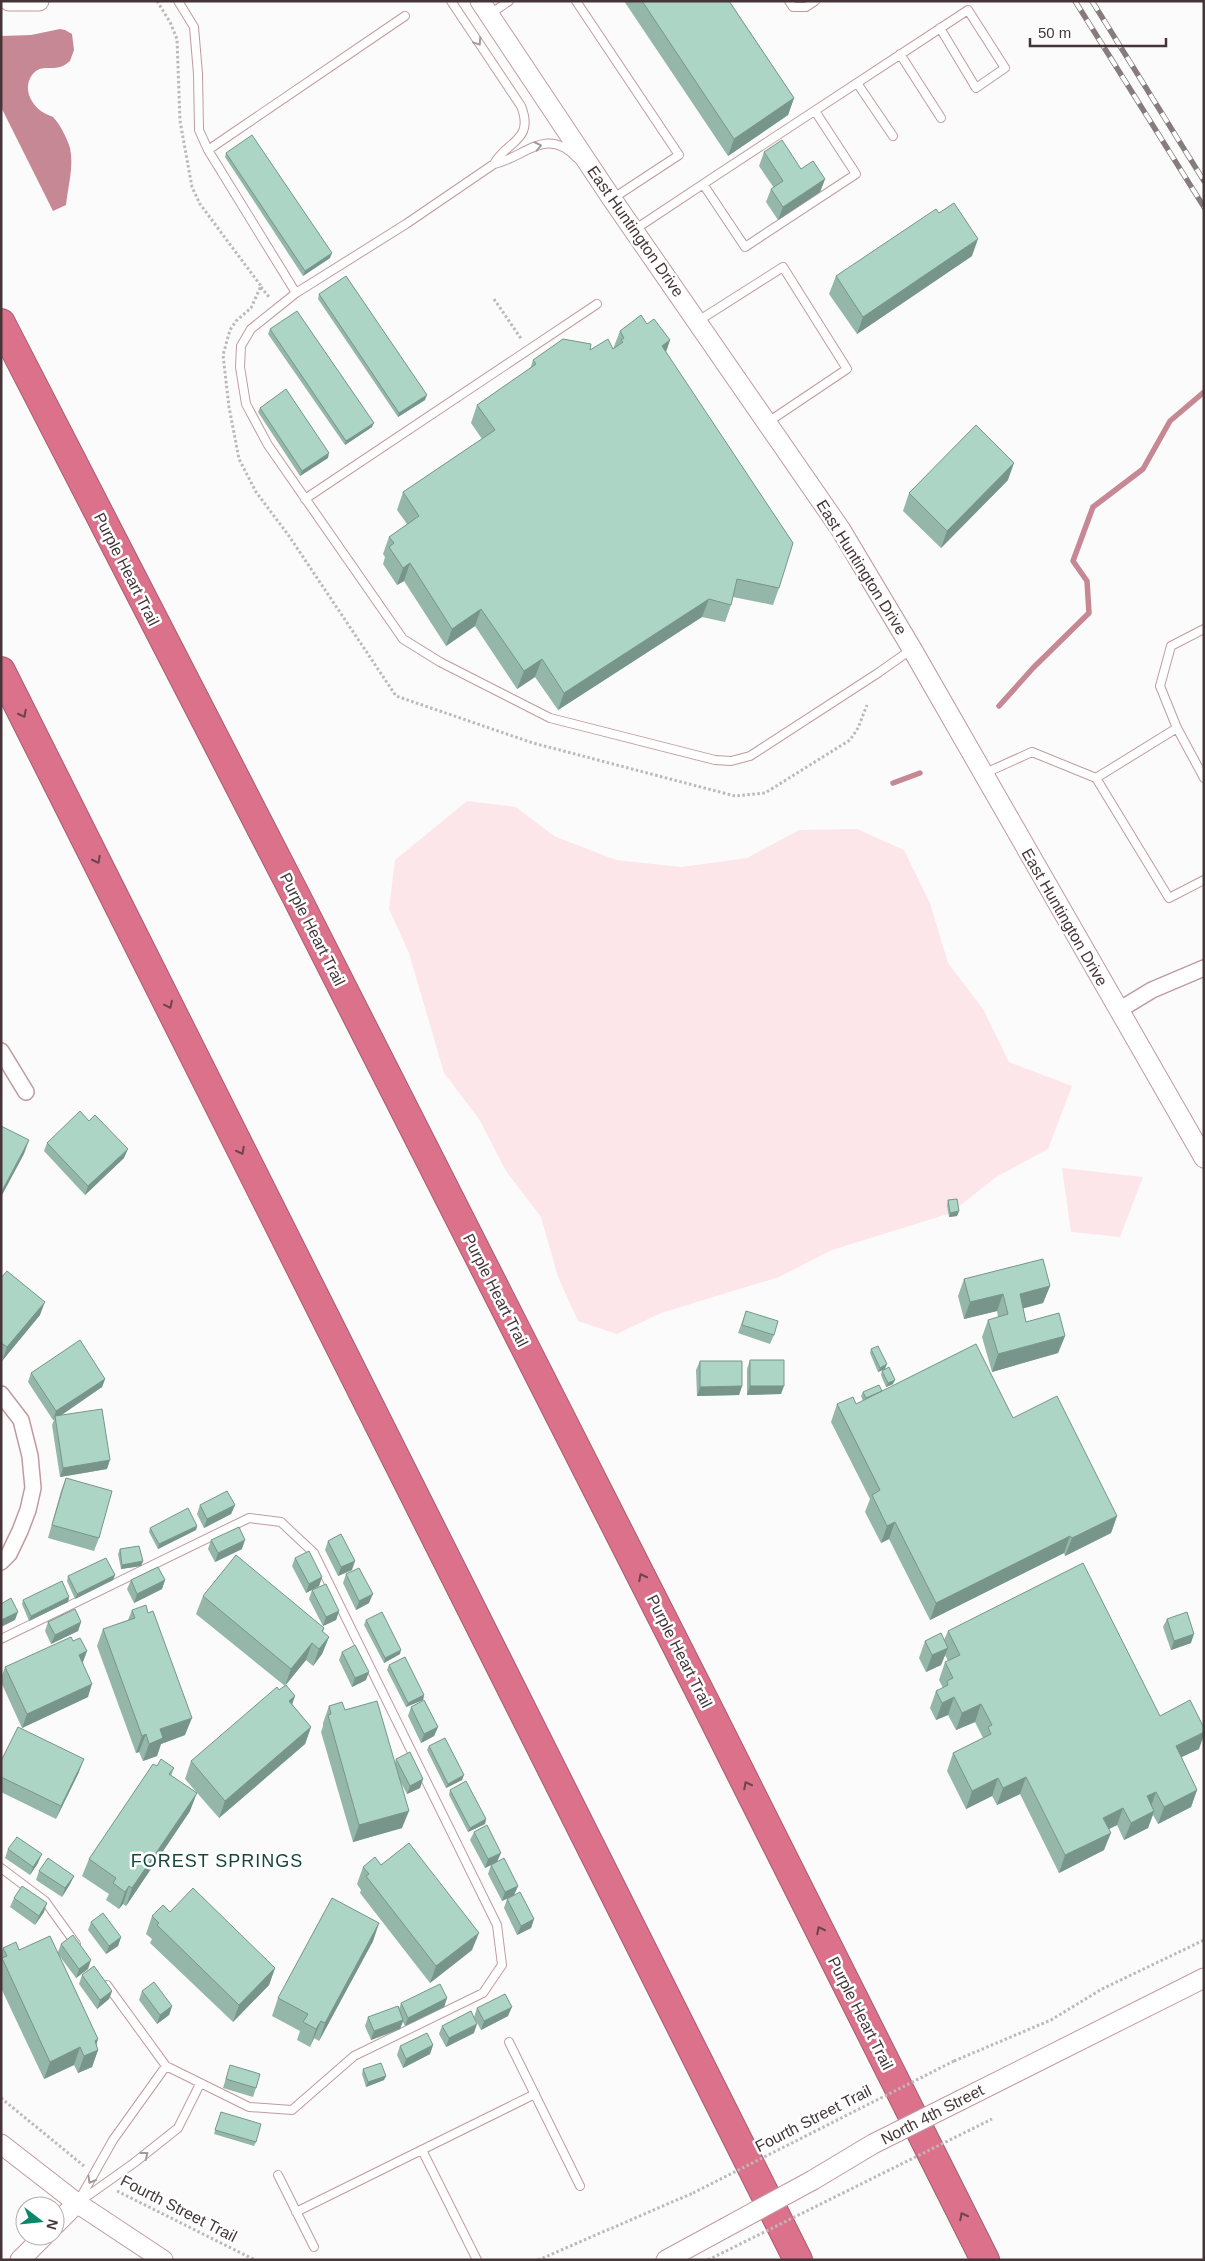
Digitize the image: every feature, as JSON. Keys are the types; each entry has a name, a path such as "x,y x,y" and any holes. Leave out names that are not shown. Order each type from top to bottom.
{"highway":[{"name":"Purple Heart Trail","path":"1,324 311,925 706,1704 985,2260"},
{"path":"1,671 798,2260"}],"street":[{"path":"8,1 39,1"},
{"name":"East Huntington Drive","path":"485,8 612,199 842,530 1204,1158"},
{"path":"1120,1010 1152,990 1204,968"},
{"path":"1,1051 26,1092"},
{"path":"1,1394 21,1420 30,1456 32,1488 28,1510 20,1532 8,1554 1,1562"},
{"name":"North 4th Street","path":"666,2260 813,2180 873,2144 1204,1978"},
{"path":"1,2144 77,2204 163,2260"},
{"path":"65,2215 77,2204"},
{"path":"20,2260 34,2246"}],"lane":[{"path":"178,1 194,27 198,74 199,130 208,150 296,293"},
{"path":"451,1 521,106 525,116 522,135 518,141 499,155 494,164"},
{"path":"485,8 509,1"},
{"path":"576,1 679,154 612,199 573,154 557,145 536,144 505,162 494,164 406,224 296,293 251,329 242,346 240,367 246,404 268,445 403,639 440,662 550,718 715,760 731,761 750,756 878,674 912,649"},
{"path":"789,1 793,7 806,7 815,1"},
{"path":"634,230 900,54 940,28 968,10 1005,68 976,88 940,28"},
{"path":"208,150 405,16"},
{"path":"900,54 942,118"},
{"path":"857,83 893,136"},
{"path":"703,184 745,247 777,226 856,174 814,111"},
{"path":"698,321 783,267 847,369 768,422"},
{"path":"305,499 597,304"},
{"path":"1204,628 1171,646 1160,686 1177,728 1204,778"},
{"path":"1096,778 1177,728"},
{"path":"982,774 1032,752 1096,778 1169,898 1204,880"},
{"path":"1,1639 249,1518 281,1522 314,1553 497,1925 502,1965 483,1993 354,2056 292,2110 249,2107 166,2066 103,1980"},
{"path":"1,1868 45,1901 80,1948"},
{"path":"510,2042 580,2186"},
{"path":"77,2204 113,2140 166,2066"},
{"path":"77,2204 178,2128 200,2084"},
{"path":"296,2212 535,2094"},
{"path":"422,2150 476,2260"},
{"path":"278,2175 314,2247"}],"path":[{"path":"179,76 185,75"},
{"path":"260,286 269,298"},
{"path":"494,299 526,346"},
{"name":"Fourth Street Trail","path":"538,2260 693,2193 954,2061 1051,2020 1102,1990 1204,1940"},
{"path":"1,2098 94,2174"},
{"path":"708,2260 992,2119"},
{"name":"Fourth Street Trail","path":"105,2184 140,2204 254,2260"}],"shaded area":[{"path":"60,29 72,34 74,50 70,61 60,67 38,70 32,75 28,86 28,92 36,107 56,120 70,148 71,169 66,205 53,211 1,107 1,36 31,35"},
{"path":"467,801 516,807 554,836 616,860 681,867 747,858 799,830 857,829 904,850 930,903 948,963 983,1009 1009,1062 1072,1086 1048,1149 996,1177 951,1213 832,1250 779,1277 661,1313 617,1334 578,1321 558,1277 541,1217 506,1171 479,1119 444,1073 409,953 389,909 395,860"},
{"path":"1062,1168 1143,1177 1120,1237 1071,1232"}],"building":[{"path":"642,1 729,1 794,98 734,139"},
{"path":"252,135 332,253 305,271 226,153"},
{"path":"782,140 801,169 813,161 825,179 783,207 771,189 783,181 764,152"},
{"path":"954,203 978,239 863,317 836,276 936,209 939,213"},
{"path":"346,276 427,395 399,413 319,294"},
{"path":"297,311 374,423 346,441 270,329"},
{"path":"641,315 647,324 654,319 670,340 662,346 793,543 779,588 737,579 731,605 709,599 564,693 542,659 524,671 481,609 452,629 410,563 403,568 389,547 394,543 389,537 419,516 403,492 495,430 477,405 536,364 533,360 563,339 591,344 590,350 608,339 613,349 623,342 621,340 624,338 620,331"},
{"path":"286,389 329,453 302,471 260,408"},
{"path":"976,425 1014,463 947,531 909,493"},
{"path":"80,1111 89,1121 95,1115 128,1149 88,1186 47,1143"},
{"path":"1,1126 29,1140 2,1191 1,1190"},
{"path":"957,1199 959,1211 950,1213 948,1200"},
{"path":"1043,1259 1050,1286 1020,1294 1026,1322 1059,1313 1065,1336 998,1354 988,1320 1008,1314 1003,1294 970,1302 964,1279"},
{"path":"7,1271 45,1302 7,1347 1,1343 1,1278"},
{"path":"746,1311 778,1321 774,1335 742,1325"},
{"path":"80,1340 105,1379 56,1411 31,1373"},
{"path":"976,1344 1013,1418 1057,1396 1117,1516 1072,1538 1070,1536 936,1603 895,1522 887,1526 872,1495 880,1490 837,1404 853,1397 856,1404"},
{"path":"878,1346 887,1364 880,1368 871,1349"},
{"path":"750,1360 784,1360 784,1386 750,1386"},
{"path":"700,1361 742,1361 742,1386 700,1387"},
{"path":"889,1367 895,1380 888,1383 882,1371"},
{"path":"879,1385 882,1391 866,1398 863,1392"},
{"path":"102,1409 110,1460 63,1468 55,1416"},
{"path":"66,1478 112,1491 99,1538 52,1525"},
{"path":"227,1491 235,1505 207,1519 200,1505"},
{"path":"188,1508 197,1526 159,1544 150,1528"},
{"path":"239,1527 245,1540 218,1553 211,1540"},
{"path":"341,1534 355,1561 341,1567 328,1541"},
{"path":"139,1546 143,1561 122,1565 120,1549"},
{"path":"309,1551 322,1577 309,1584 295,1558"},
{"path":"236,1555 324,1628 322,1631 329,1637 319,1649 312,1643 291,1669 203,1596"},
{"path":"106,1558 115,1575 77,1594 68,1576"},
{"path":"1083,1563 1160,1716 1190,1700 1204,1728 1204,1732 1176,1746 1197,1790 1164,1807 1156,1792 1147,1796 1154,1811 1131,1823 1123,1808 1103,1818 1111,1833 1065,1855 1026,1777 1003,1788 998,1778 972,1791 953,1753 991,1734 988,1727 992,1725 981,1704 962,1713 954,1697 942,1703 936,1691 948,1685 947,1681 953,1678 945,1662 960,1655 948,1631"},
{"path":"158,1567 165,1580 137,1594 131,1580"},
{"path":"359,1568 373,1594 359,1601 346,1574"},
{"path":"62,1581 69,1597 31,1616 23,1600"},
{"path":"326,1584 339,1611 326,1617 312,1590"},
{"path":"11,1598 18,1612 1,1620 1,1604"},
{"path":"146,1605 148,1613 153,1611 192,1718 160,1729 163,1738 149,1744 146,1734 142,1736 103,1629 135,1618 132,1610"},
{"path":"75,1609 81,1622 55,1635 48,1622"},
{"path":"382,1612 401,1650 385,1658 366,1620"},
{"path":"1187,1612 1194,1634 1174,1641 1167,1619"},
{"path":"941,1633 948,1648 932,1655 925,1641"},
{"path":"71,1637 73,1641 80,1638 87,1651 79,1655 92,1684 27,1714 5,1667"},
{"path":"355,1645 369,1672 355,1678 342,1652"},
{"path":"405,1657 424,1695 408,1703 389,1665"},
{"path":"286,1685 295,1696 289,1701 311,1727 225,1801 191,1761 277,1687 279,1690"},
{"path":"424,1700 438,1727 424,1734 411,1707"},
{"path":"377,1701 409,1811 359,1825 328,1715 331,1714 329,1706 342,1702 345,1710"},
{"path":"18,1727 84,1759 61,1806 1,1777 1,1761"},
{"path":"445,1738 464,1775 448,1784 429,1746"},
{"path":"410,1752 423,1779 410,1786 396,1759"},
{"path":"161,1759 174,1768 169,1774 197,1793 132,1888 129,1886 125,1892 113,1883 116,1878 89,1859 153,1764 157,1766"},
{"path":"466,1781 486,1819 470,1828 450,1790"},
{"path":"487,1825 501,1853 488,1859 474,1832"},
{"path":"17,1837 42,1854 33,1867 8,1849"},
{"path":"409,1843 479,1933 436,1966 366,1876 369,1874 363,1867 375,1857 381,1865"},
{"path":"48,1858 74,1876 65,1888 39,1871"},
{"path":"504,1858 518,1886 505,1892 491,1865"},
{"path":"22,1886 47,1903 39,1916 14,1898"},
{"path":"193,1888 275,1968 239,2005 157,1925 159,1923 152,1916 163,1905 170,1912"},
{"path":"520,1892 534,1919 521,1926 507,1899"},
{"path":"332,1898 379,1923 325,2023 321,2021 316,2029 303,2022 308,2014 278,1998"},
{"path":"103,1913 121,1937 109,1946 91,1922"},
{"path":"73,1935 91,1960 79,1969 61,1944"},
{"path":"50,1936 98,2039 95,2041 98,2050 84,2056 80,2047 50,2062 2,1958 7,1956 3,1948 16,1942 19,1950"},
{"path":"94,1966 112,1991 100,2000 82,1975"},
{"path":"154,1982 172,2006 160,2015 142,1991"},
{"path":"440,1984 447,1998 408,2018 401,2003"},
{"path":"505,1994 512,2007 484,2021 477,2008"},
{"path":"398,2006 403,2020 374,2031 368,2017"},
{"path":"471,2011 477,2024 449,2038 442,2026"},
{"path":"427,2033 433,2045 406,2059 400,2046"},
{"path":"381,2063 386,2076 368,2082 363,2069"},
{"path":"230,2065 260,2074 256,2088 226,2079"},
{"path":"221,2112 261,2124 256,2142 215,2130"}],"waterway":[{"path":"999,706 1033,668 1089,613 1087,581 1073,561 1093,507 1143,469 1170,421 1204,392"},
{"path":"893,783 920,773"}],"railway":[{"path":"1075,1 1204,207"},
{"path":"1092,1 1204,181"}],"district":[{"name":"FOREST SPRINGS","path":"217,1861"}]}
